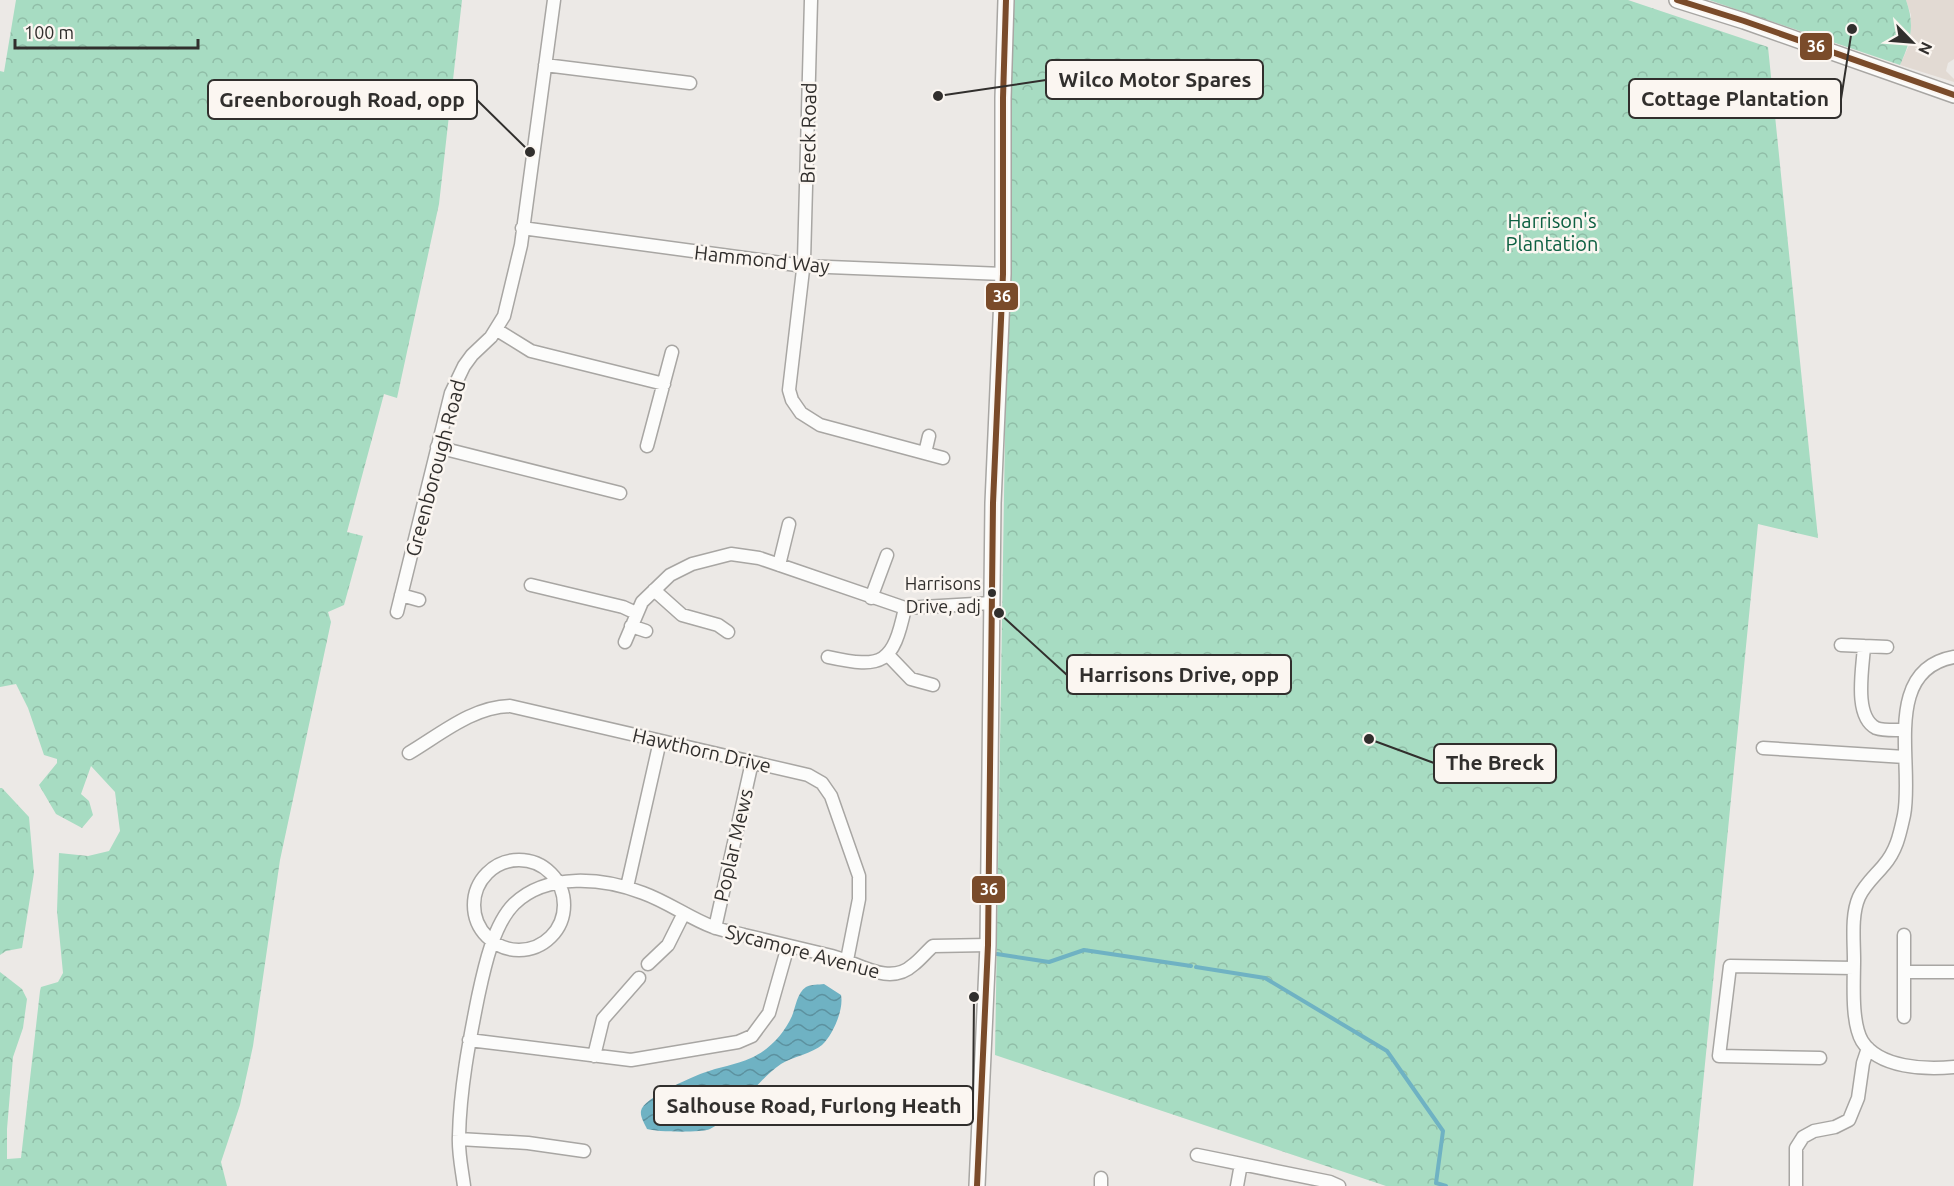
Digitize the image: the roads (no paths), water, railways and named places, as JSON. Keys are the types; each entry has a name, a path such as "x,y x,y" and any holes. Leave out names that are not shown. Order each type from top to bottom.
{"street":[{"name":"Greenborough Road","path":"397,612 437,447 457,378 472,355 497,330 504,316 521,245 554,0"},
{"name":"Breck Road","path":"811,0 804,266 789,390 792,400 801,413 820,425 925,453"},
{"path":"977,1186 988,945 993,503 1003,274 1003,98 1006,0"},
{"path":"1677,0 1954,95"},
{"path":"545,65 690,84"},
{"name":"Hammond Way","path":"522,228 804,266 1003,274"},
{"path":"497,330 531,351 664,384"},
{"path":"647,446 672,352"},
{"path":"929,436 925,453 943,458"},
{"path":"437,447 620,493"},
{"path":"779,565 789,524"},
{"path":"625,642 642,602 670,575 692,564 731,554 746,555 779,565 905,608 992,603"},
{"path":"871,598 887,555"},
{"path":"531,585 624,607 636,613"},
{"path":"654,590 682,615 718,625 728,632"},
{"path":"401,596 419,600"},
{"path":"828,657 866,663 888,656 896,644 905,608"},
{"path":"631,626 646,631"},
{"path":"1840,645 1887,647"},
{"path":"1864,646 1861,702 1865,716 1871,724 1880,729 1905,730"},
{"path":"888,656 911,679 933,685"},
{"path":"1954,657 1942,659 1927,668 1914,685 1905,710 1905,811 1898,842 1886,863 1870,880 1859,898 1854,919 1856,1017 1862,1040 1876,1055 1904,1066 1938,1069 1954,1067"},
{"name":"Hawthorn Drive","path":"409,753 476,713 500,707 520,708 808,775 822,783 831,796 859,876 860,886 847,960"},
{"path":"627,887 660,741"},
{"path":"1763,748 1905,758"},
{"name":"Poplar Mews","path":"715,928 752,762"},
{"path":"520,860 538,864 552,875 564,900 562,918 558,927 546,941 529,949 510,949 493,942 480,927 474,909 477,890 487,873 502,863 520,860"},
{"name":"Sycamore Avenue","path":"464,1186 459,1138 470,1040 484,965 493,942 514,904 535,890 557,882 594,882 627,887 661,900 715,928 847,960 869,970 888,975 900,973 912,967 933,946 988,945"},
{"path":"648,964 668,945 684,913"},
{"path":"1904,935 1904,1017"},
{"path":"470,1040 632,1060 723,1046 752,1036 765,1020 772,1005 788,946"},
{"path":"1820,1058 1719,1056 1730,966 1854,968"},
{"path":"1904,972 1954,972"},
{"path":"594,1056 603,1019 639,978"},
{"path":"1796,1186 1796,1149 1803,1137 1814,1131 1835,1127 1849,1120 1858,1098 1863,1063 1868,1048"},
{"path":"459,1138 528,1143 584,1152"},
{"path":"1197,1155 1330,1182 1339,1186"},
{"path":"1237,1186 1241,1164"}],"water":[{"path":"824,984 841,995 841,1007 837,1022 822,1045 771,1071 730,1115 710,1129 678,1132 647,1129 641,1111 650,1100 688,1079 745,1060 764,1051 785,1029 803,990 810,985"}],"waterway":[{"path":"997,954 1049,962 1084,950 1191,966"},
{"path":"1196,967 1265,978 1387,1051 1443,1131 1436,1183 1446,1186"}],"place":[{"name":"Cottage Plantation","path":"1852,29"},
{"name":"Wilco Motor Spares","path":"938,96"},
{"name":"Greenborough Road, opp","path":"530,152"},
{"name":"Harrisons Drive, adj","path":"992,593"},
{"name":"Harrisons Drive, opp","path":"999,613"},
{"name":"The Breck","path":"1369,739"},
{"name":"Salhouse Road, Furlong Heath","path":"974,997"}],"park label":[{"name":"Harrison's Plantation","path":"1552,232"}]}
